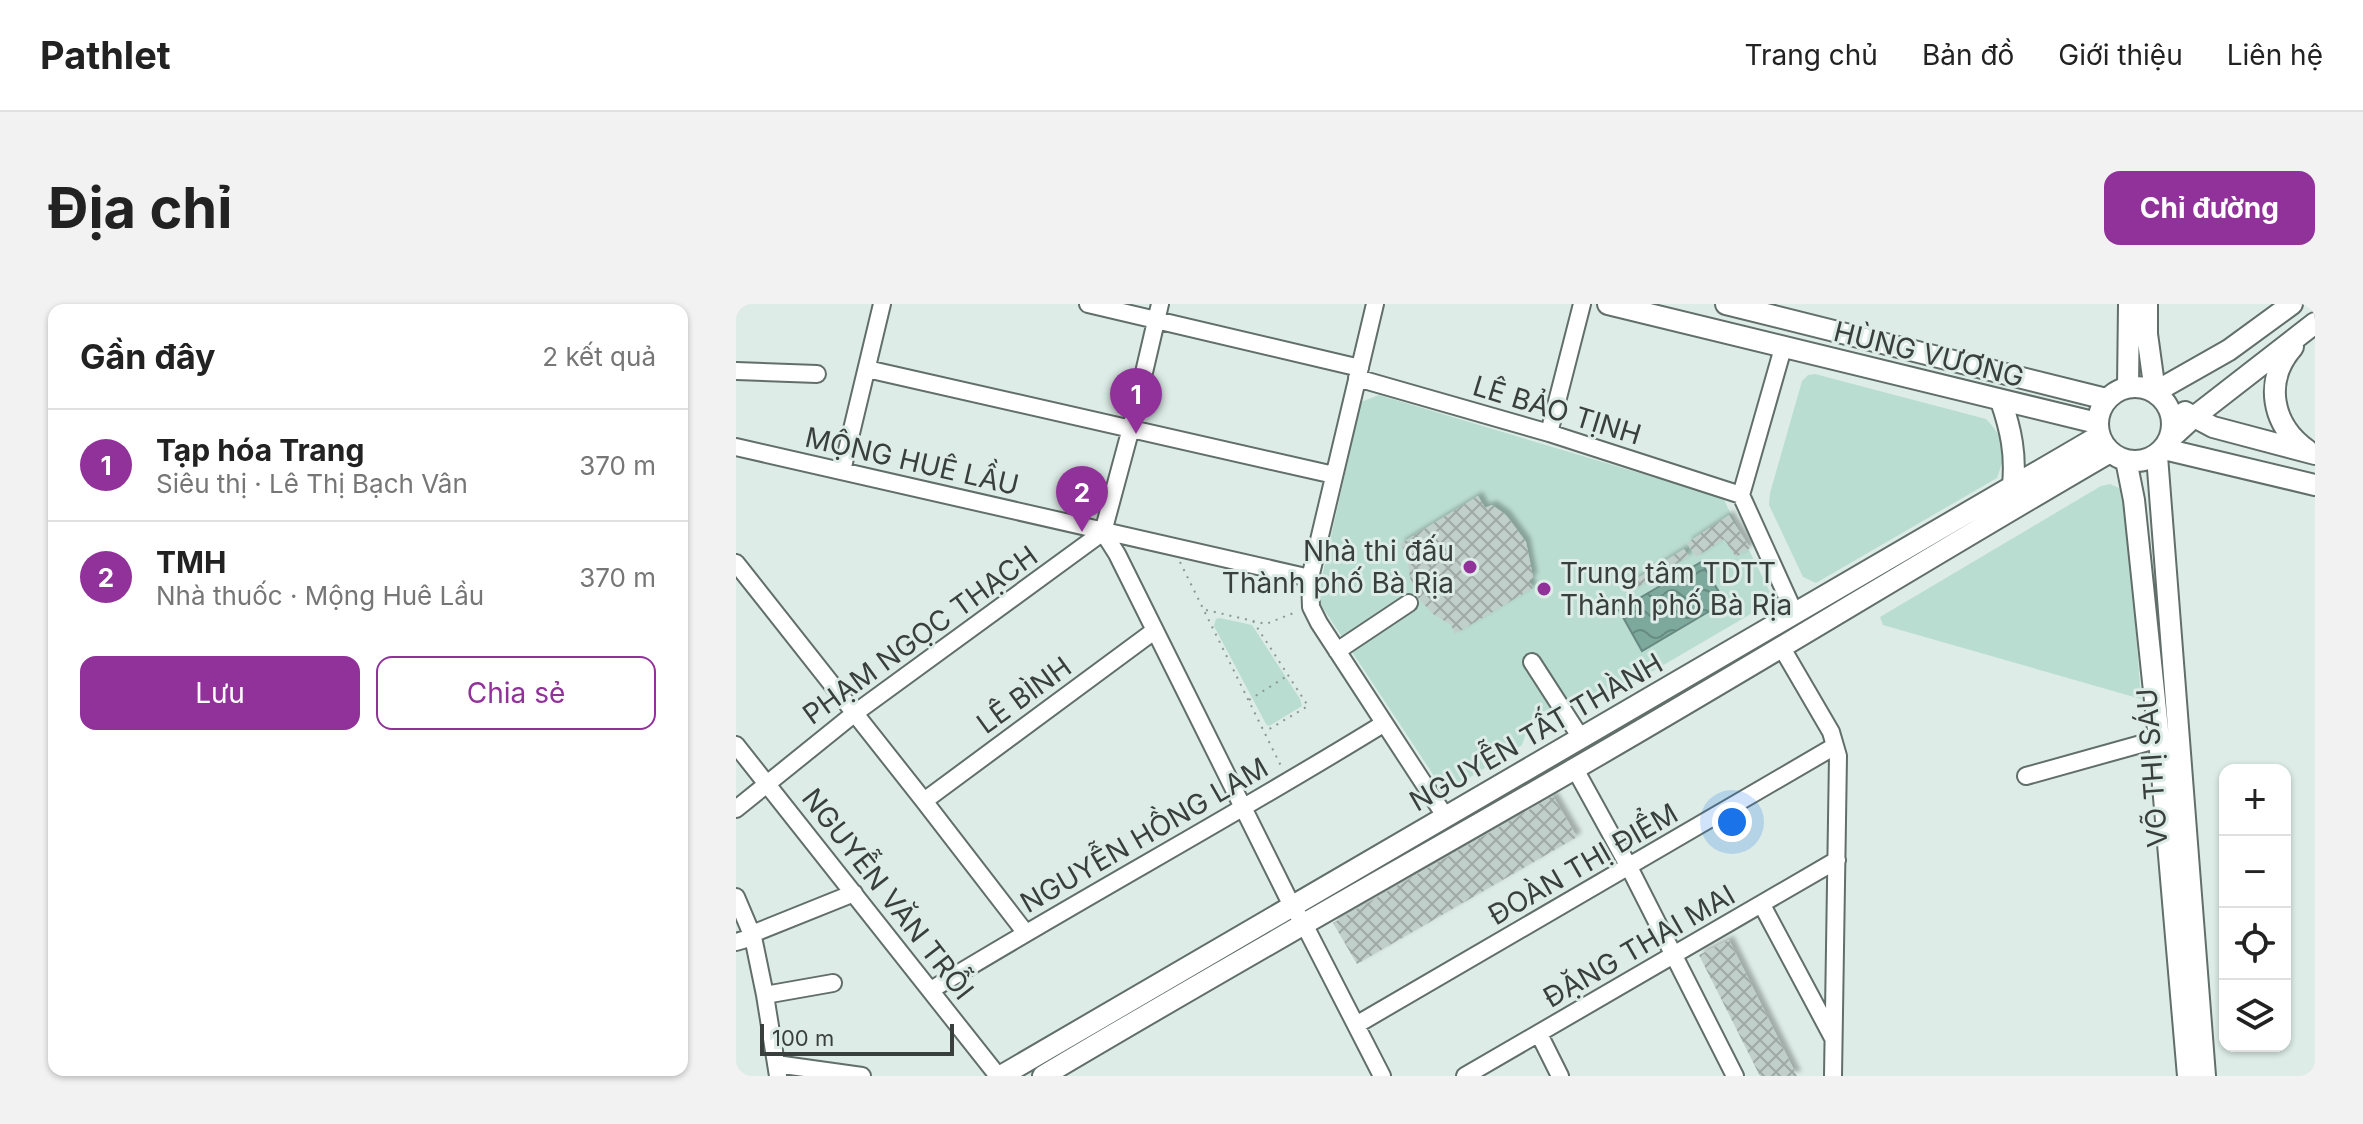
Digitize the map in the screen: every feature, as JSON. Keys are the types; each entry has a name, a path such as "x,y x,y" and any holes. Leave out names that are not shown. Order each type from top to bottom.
{"main road":[{"name":"HÙNG VƯƠNG","path":"1608,304 2001,401 2108,443"},
{"name":"HÙNG VƯƠNG","path":"1726,304 2106,399"},
{"path":"2128,387 2129,304"},
{"path":"2147,304 2147,334 2160,396 2172,413 2164,448"},
{"path":"2160,396 2292,304"},
{"path":"2313,325 2194,417 2164,448 2139,461 2108,443 2100,410 2106,399 2116,392 2128,387 2142,387 2160,396 2194,417 2213,427 2313,453"},
{"path":"2313,325 2284,357 2276,377 2274,402 2295,442 2313,453"},
{"path":"2001,401 2012,435 2013,485"},
{"name":"VÕ THỊ SÁU","path":"2108,443 2134,500 2159,739 2188,1076"},
{"name":"NGUYỄN TẤT THÀNH","path":"999,1076 2013,485 2108,443"},
{"name":"NGUYỄN TẤT THÀNH","path":"1043,1076 1215,973 1782,648 2108,443"},
{"path":"2164,448 2315,485"},
{"name":"VÕ THỊ SÁU","path":"2164,448 2205,1076"}],"street":[{"path":"842,471 882,304"},
{"name":"LÊ BẢO TỊNH","path":"1088,304 1158,312 1741,495"},
{"path":"1375,304 1310,578 1311,607 1383,724 1445,816"},
{"path":"1549,433 1582,304"},
{"path":"1158,312 1103,532 1117,554 1292,906 1382,1076"},
{"path":"1783,348 1741,495 1795,614"},
{"path":"867,369 1334,475"},
{"path":"736,371 817,374"},
{"name":"MỘNG HUÊ LẦU","path":"736,447 1310,578"},
{"name":"PHẠM NGỌC THẠCH","path":"736,809 855,713 1103,532"},
{"path":"736,563 1025,932"},
{"path":"1337,651 1409,603"},
{"name":"LÊ BÌNH","path":"924,801 1154,631"},
{"path":"1782,648 1831,732 1835,746 1838,772 1833,1076"},
{"path":"1532,662 1581,738"},
{"name":"NGUYỄN HỒNG LAM","path":"931,990 1025,932 1245,808 1383,724"},
{"path":"2026,776 2159,739"},
{"name":"NGUYỄN VĂN TRỖI","path":"736,745 999,1076"},
{"name":"ĐOÀN THỊ ĐIỂM","path":"1356,1025 1835,746"},
{"path":"1575,769 1629,867 1735,1076"},
{"name":"ĐẶNG THAI MAI","path":"1465,1076 1837,860"},
{"path":"736,942 854,893"},
{"path":"736,897 752,935 777,1070 862,1076"},
{"path":"1762,905 1834,1039"},
{"path":"765,995 833,983"},
{"path":"1539,1034 1560,1076"}],"path":[{"path":"1173,547 1289,782"},
{"path":"1204,610 1266,624 1297,611"},
{"path":"1253,621 1308,706 1265,732"},
{"path":"1249,700 1288,675"}],"shaded area":[{"path":"1815,374 1986,419 1998,433 2003,446 1997,478 1816,583 1803,577 1769,505 1802,381 1808,375"},
{"name":"Trung tâm TDTT Thành phố Bà Rịa","path":"1379,395 1723,498 1770,592 1761,608 1607,698 1582,694 1528,727 1522,745 1456,786 1438,782 1321,605 1320,586 1361,402"},
{"path":"2110,484 2119,488 2126,498 2141,699 1883,625 1880,617 2101,486"},
{"path":"1216,619 1252,625 1302,706 1269,726 1266,724 1214,626"}],"water":[{"path":"1701,562 1725,602 1642,651 1619,610"}],"building":[{"name":"Nhà thi đấu Thành phố Bà Rịa","path":"1478,496 1485,508 1492,505 1506,515 1526,542 1533,577 1529,581 1533,588 1455,634 1451,625 1433,614 1418,598 1410,578 1407,557 1400,544"},
{"path":"1729,515 1750,548 1736,557 1724,539 1696,557 1687,543"},
{"path":"1684,549 1689,556 1626,594 1622,588"},
{"path":"1553,796 1577,837 1357,964 1333,923"},
{"path":"1729,940 1797,1076 1760,1076 1699,955"}],"place":[{"name":"Tạp hóa Trang","path":"1136,434"},
{"name":"TMH","path":"1082,532"},
{"name":"Nhà thi đấu Thành phố Bà Rịa","path":"1470,567"},
{"name":"Trung tâm TDTT Thành phố Bà Rịa","path":"1544,589"}]}
